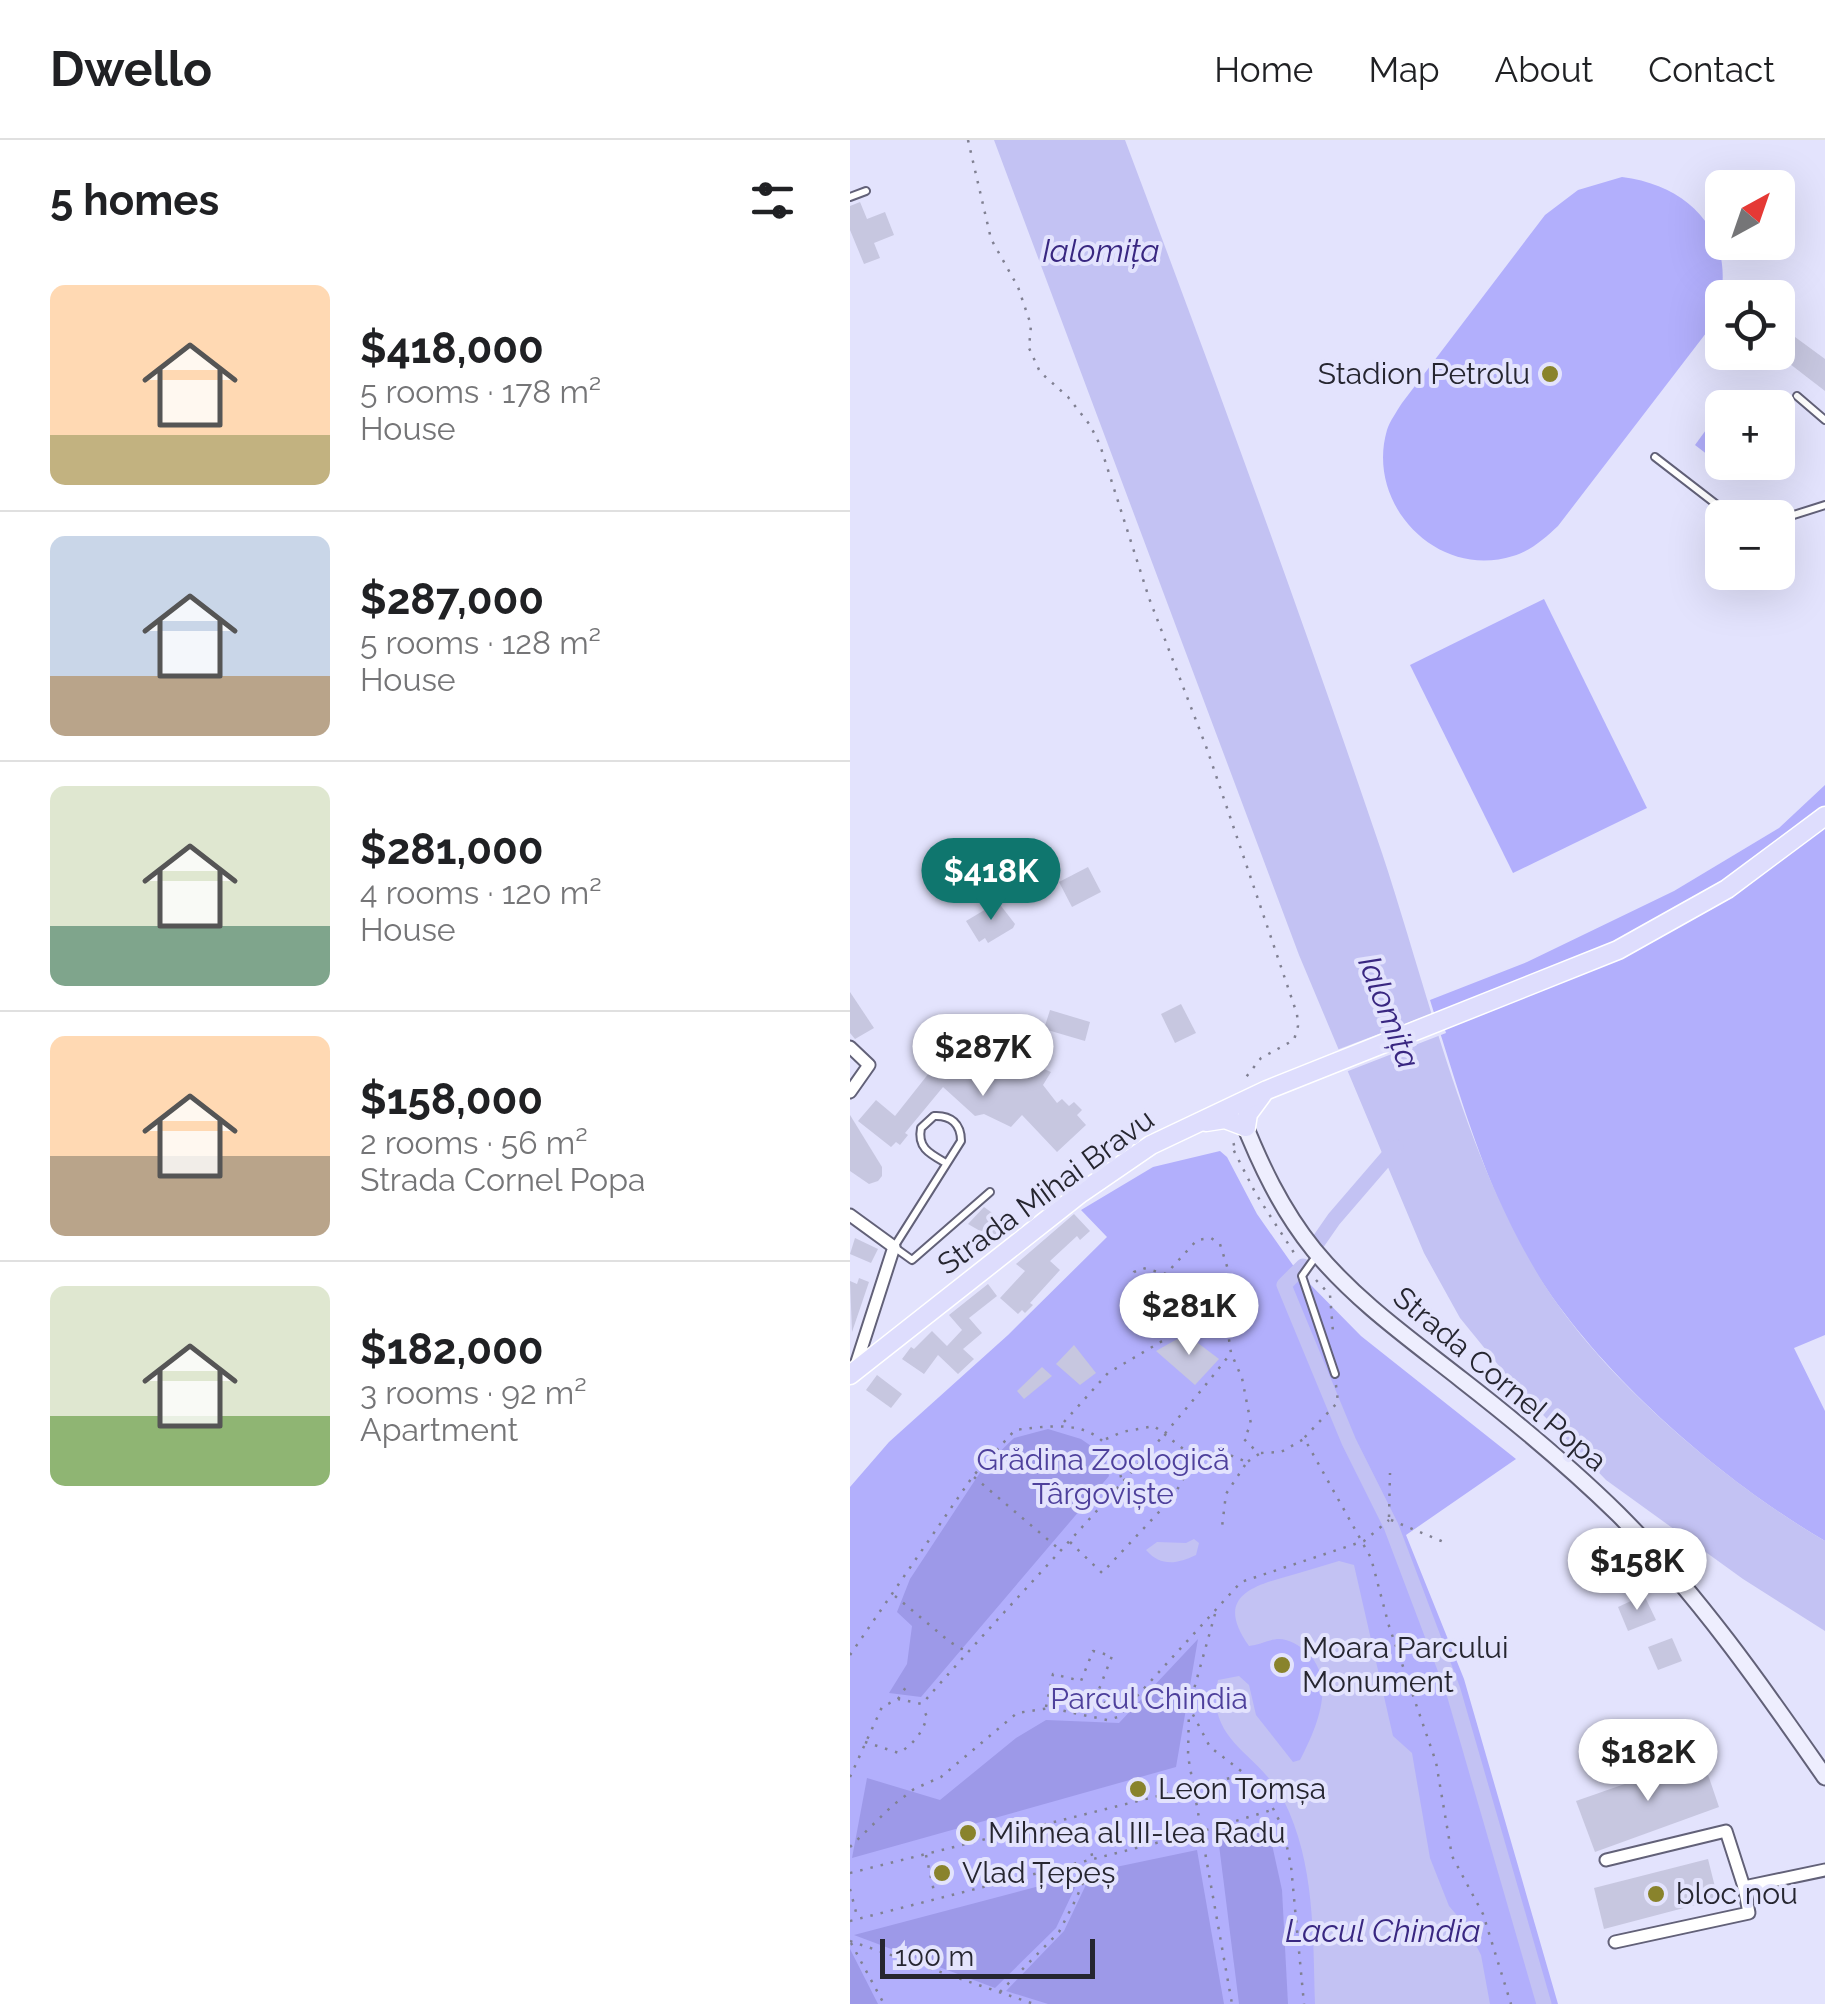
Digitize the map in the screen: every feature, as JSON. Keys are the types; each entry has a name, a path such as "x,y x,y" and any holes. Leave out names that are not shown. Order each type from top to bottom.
{"main road":[{"name":"Strada Mihai Bravu","path":"852,1373 1137,1153 1236,1103 1618,950 1688,913 1760,866 1825,816"},
{"path":"1186,1126 1225,1118 1246,1128 1252,1106 1267,1090"},
{"name":"Strada Cornel Popa","path":"1236,1103 1272,1188 1318,1254 1362,1301 1532,1437 1650,1548 1825,1777"}],"street":[{"path":"850,1048 869,1064 850,1092"},
{"path":"850,1215 894,1247 852,1373"},
{"path":"1606,1860 1726,1831 1749,1912 1615,1942"},
{"path":"1744,1887 1825,1870"}],"lane":[{"path":"850,197 866,191"},
{"path":"1797,396 1825,420"},
{"path":"1656,457 1711,500"},
{"path":"1795,515 1825,505"},
{"path":"946,1163 921,1145 921,1128 934,1116 951,1118 961,1132 961,1141 894,1247 912,1260 990,1192"},
{"path":"1318,1254 1302,1276 1335,1374"}],"path":[{"path":"968,140 992,239 1018,288 1030,326 1029,348 1040,372 1068,397 1100,445 1149,598 1207,749 1297,1014 1294,1040 1251,1068 1244,1076 1236,1103"},
{"path":"1062,1424 1108,1374 1176,1330 1208,1296 1231,1279 1220,1244 1210,1238 1197,1240 1166,1274 1143,1268 1134,1272 1134,1282 1176,1330"},
{"path":"1208,1296 1227,1326 1230,1353 1242,1378 1250,1424 1244,1439 1259,1454"},
{"path":"922,1704 1167,1434 1230,1353"},
{"path":"1222,1527 1226,1494 1246,1462 1259,1454 1281,1452 1304,1438 1338,1402"},
{"path":"850,1654 973,1476 1015,1430 1062,1424 1105,1440 1118,1460 1122,1483"},
{"path":"1105,1440 1122,1432 1154,1426 1195,1458"},
{"path":"1304,1438 1364,1541 1436,1762 1452,1856 1483,1914 1510,2004"},
{"path":"1069,1541 1102,1573 1173,1497 1195,1458 1220,1450 1246,1462"},
{"path":"1390,1474 1390,1520"},
{"path":"973,1476 1060,1550"},
{"path":"850,1847 892,1806 914,1789 941,1777 1017,1714 1045,1708 1108,1720 1122,1713 1240,1582 1364,1541 1390,1520"},
{"path":"1390,1520 1446,1543"},
{"path":"894,1594 968,1653"},
{"path":"1216,1613 1189,1707 1188,1756 1232,2004"},
{"path":"1074,1713 1093,1651 1112,1656 1096,1697 1122,1713"},
{"path":"1045,1708 1053,1674 1081,1681"},
{"path":"850,1777 882,1707 898,1698 908,1684"},
{"path":"898,1698 922,1704"},
{"path":"865,1742 899,1754 922,1730 927,1717 922,1704"},
{"path":"1189,1707 1210,1748 1262,1787 1284,1828 1304,2004"},
{"path":"850,1873 1246,1774"},
{"path":"850,1921 1203,1831 1275,1808"},
{"path":"1000,1992 1059,1932 1093,1859 1081,1815"},
{"path":"925,1854 935,1899"},
{"path":"850,1889 858,1918"},
{"path":"850,1942 1034,2004"},
{"path":"850,1942 884,2004"}],"green space":[{"name":"Stadion Petrolu","path":"1622,177 1650,183 1693,208 1705,222 1705,260 1721,260 1723,270 1722,280 1705,280 1705,334 1558,526 1520,554 1485,561 1459,557 1434,546 1397,509 1387,485 1383,458 1387,430 1402,403 1545,215 1578,190"},
{"path":"1705,431 1705,453 1695,445"},
{"path":"1544,599 1647,808 1513,873 1410,665"},
{"path":"1825,785 1825,1335 1794,1348 1825,1411 1825,1541 1693,1447 1610,1367 1573,1324 1541,1280 1502,1208 1468,1120 1430,1000 1527,962 1674,891 1779,828"},
{"name":"Parcul Chindia","path":"1220,1151 1297,1271 1361,1336 1516,1459 1406,1535 1464,1679 1558,2004 850,2004 850,1487 889,1442 1008,1335 1107,1237 1081,1210 1153,1167"},
{"name":"Grădina Zoologică Târgoviște","path":"1048,1429 1081,1439 1104,1455 1109,1476 921,1697 889,1693 907,1664 912,1626 897,1612 910,1579 983,1468 1014,1438"},
{"path":"1198,1639 1176,1767 852,1858 867,1778 940,1800 1016,1738 1046,1720 1119,1723"},
{"path":"1267,1822 1282,1890 1288,2004 1239,2004 1218,1837"},
{"path":"1197,1850 1224,2004 1048,2004 1006,1991 1064,1931 1092,1872"},
{"path":"1081,1875 1056,1928 995,1988 854,1935"},
{"path":"850,1949 878,2004 850,2004"}],"water":[{"name":"Ialomița","path":"994,140 1125,140 1320,674 1382,853 1450,1073 1515,1233 1568,1318 1632,1391 1708,1459 1825,1541 1825,1631 1743,1579 1606,1480 1517,1388 1460,1318 1424,1253 1299,955"},
{"path":"1194,1539 1199,1543 1196,1555 1182,1560 1163,1561 1146,1550 1157,1542 1186,1543"},
{"name":"Lacul Chindia","path":"1339,1561 1354,1565 1393,1736 1412,1753 1430,1858 1449,1906 1466,1926 1481,1955 1490,2004 1315,2004 1310,1900 1302,1849 1284,1801 1227,1733 1216,1701 1218,1680 1239,1676 1249,1685 1256,1715 1293,1762 1300,1760 1321,1704 1321,1676 1316,1664 1304,1650 1287,1640 1249,1646 1240,1631 1236,1607 1240,1599 1258,1586"}],"pier":[{"path":"1439,1011 1446,1033 1343,1073 1334,1051"}],"building":[{"path":"860,202 867,219 885,212 894,235 874,243 880,258 864,264 850,230 850,206"},
{"path":"1795,337 1825,359 1825,391 1795,368"},
{"path":"1088,867 1101,892 1072,907 1059,882"},
{"path":"998,902 1015,924 988,943 985,938 979,942 966,921"},
{"path":"850,992 874,1028 855,1039 850,1033"},
{"path":"1181,1004 1196,1033 1175,1043 1161,1014"},
{"path":"1050,1010 1090,1022 1085,1041 1044,1029"},
{"path":"952,1044 969,1059 974,1052 1026,1072 1030,1063 1051,1072 1043,1085 1057,1103 1062,1099 1069,1106 1074,1102 1082,1110 1077,1115 1086,1125 1057,1152 1022,1115 1011,1127 984,1114 975,1116 943,1087 905,1133 908,1135 900,1145 896,1142 891,1147 858,1121 876,1100 895,1116"},
{"path":"850,1115 882,1167 878,1181 869,1184 850,1171"},
{"path":"984,1207 1006,1223 994,1239 968,1224"},
{"path":"1074,1214 1090,1231 1080,1240 1077,1236 1050,1261 1060,1270 1030,1303 1033,1305 1018,1314 1000,1298 1025,1271 1016,1264"},
{"path":"855,1238 878,1249 871,1263 850,1254"},
{"path":"859,1278 869,1282 852,1332 850,1281 857,1284"},
{"path":"988,1284 997,1296 969,1318 982,1333 963,1349 974,1359 958,1374 938,1355 924,1374 902,1359 932,1331 947,1346 962,1330 949,1315"},
{"path":"1186,1334 1219,1359 1195,1385 1156,1351"},
{"path":"1074,1345 1096,1373 1080,1385 1056,1364"},
{"path":"1042,1367 1052,1376 1024,1399 1017,1391"},
{"path":"877,1375 902,1394 891,1408 866,1390"},
{"path":"1644,1595 1656,1620 1628,1631 1618,1607"},
{"path":"1672,1638 1682,1661 1658,1670 1648,1647"},
{"name":"bloc nou","path":"1702,1757 1719,1807 1595,1852 1576,1801"},
{"name":"bloc nou","path":"1708,1859 1718,1899 1604,1929 1594,1888"}],"waterway":[{"path":"1318,1242 1396,1147"},
{"path":"1303,1266 1284,1285 1349,1442 1391,1526 1453,1690 1544,2004"}],"place":[{"name":"Stadion Petrolu","path":"1550,374"},
{"name":"Moara Parcului Monument","path":"1282,1665"},
{"name":"Leon Tomșa","path":"1138,1789"},
{"name":"Mihnea al III-lea Radu","path":"968,1833"},
{"name":"Vlad Țepeș","path":"942,1873"},
{"name":"bloc nou","path":"1656,1894"}]}
